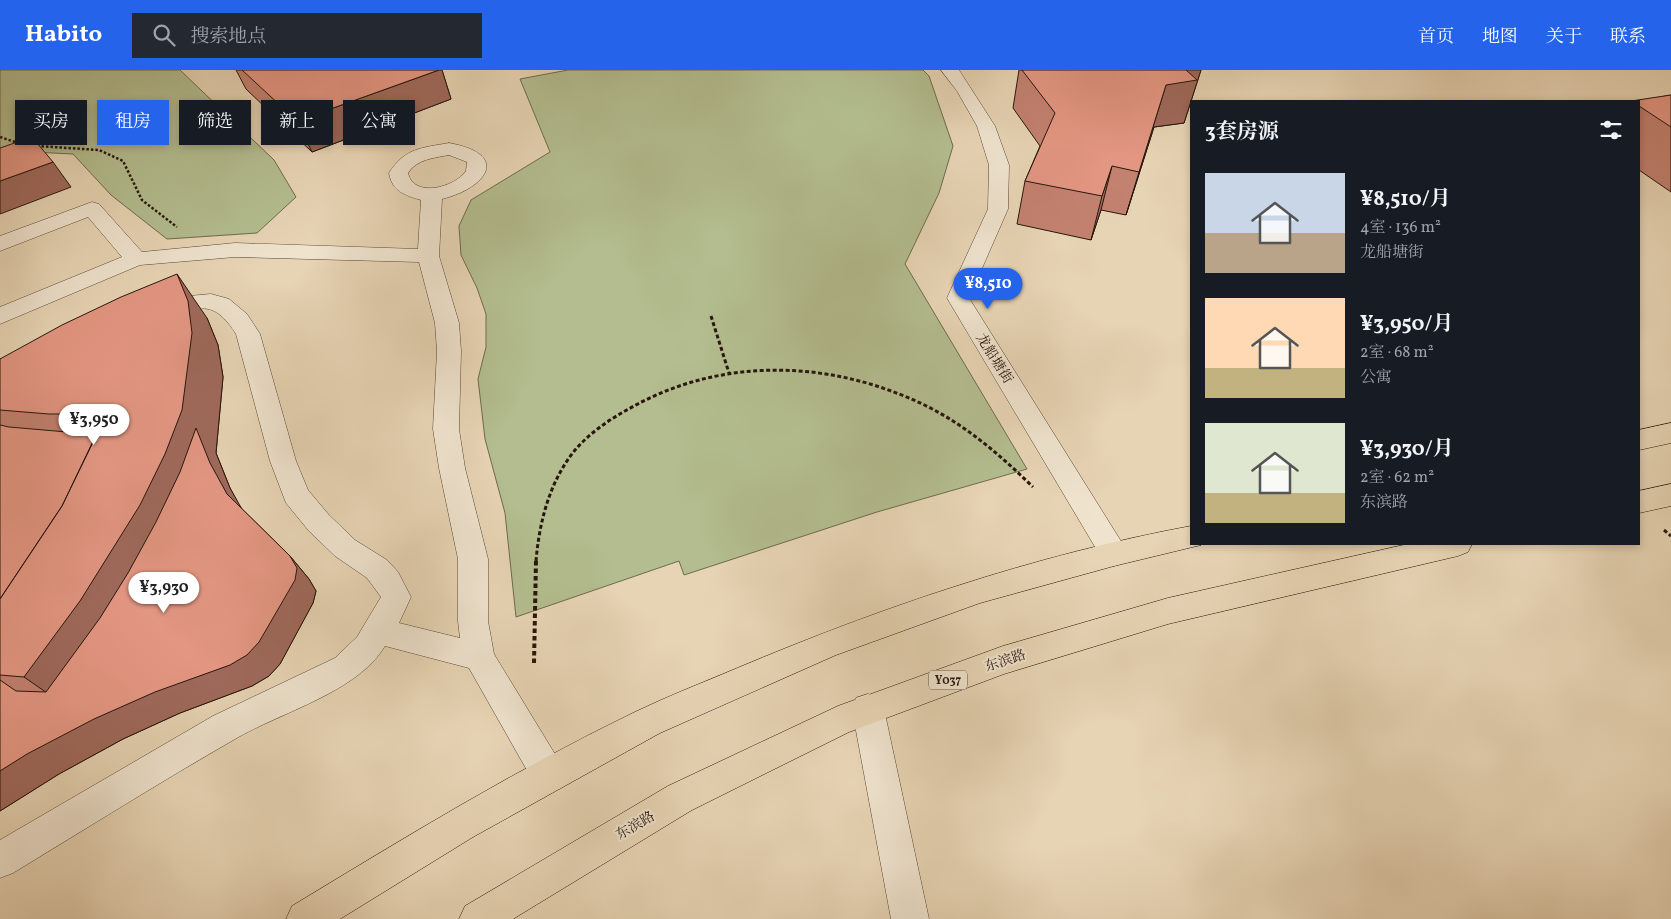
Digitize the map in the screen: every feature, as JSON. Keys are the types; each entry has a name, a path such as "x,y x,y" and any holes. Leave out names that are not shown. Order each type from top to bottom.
{"main road":[{"path":"1640,440 1671,433"},
{"path":"1640,502 1671,495"},
{"path":"305,919 460,824 648,722 826,644 979,591 1114,554 1190,537"},
{"name":"东滨路","path":"478,919 680,798 838,721 868,709 1003,660 1168,611 1454,545"}],"street":[{"name":"龙船塘街","path":"950,70 965,90 986,126 999,166 998,209 958,298 1114,554"},
{"path":"432,193 428,256 447,323 449,351 446,429 452,468 466,523 472,559 473,621 480,657 549,776"},
{"path":"0,244 92,208 136,259"},
{"path":"0,316 136,259 235,250 428,256"},
{"path":"0,860 225,727 346,668 359,658 393,608 396,597 393,588 377,569 345,548 319,523 296,495 283,462 248,334 238,316 228,306 213,301 193,302 137,320"},
{"path":"378,631 480,657"},
{"path":"868,709 910,919"}],"path":[{"path":"0,137 15,142"},
{"path":"36,146 99,150 122,161 137,195 150,209 179,228"},
{"path":"711,316 729,373"},
{"path":"534,663 535,592 540,535 550,495 571,455 612,418 655,395 693,381 729,373 763,369 805,370 892,391 932,408 967,427 1037,491"}],"green space":[{"path":"0,70 180,70 211,100 179,100 179,145 251,145 251,138 274,160 296,197 257,233 167,239 111,195 73,154 31,152 0,163"},
{"path":"568,70 923,70 929,76 953,146 939,193 905,264 1027,469 877,512 684,575 679,561 516,617 505,513 485,439 478,379 486,347 486,314 477,288 461,255 459,226 471,200 550,152 520,79"}],"building":[{"path":"242,70 439,70 355,100 343,100 343,104 333,108 333,100 274,100"},
{"path":"1022,70 1186,70 1197,80 1166,85 1139,172 1112,166 1102,196 1025,181 1055,113"},
{"path":"1671,95 1671,127 1640,107 1640,100 1638,100"},
{"path":"15,143 15,145 39,145 53,162 0,181 0,148"},
{"path":"177,274 188,301 192,333 182,410 165,454 140,505 80,601 24,677 0,675 0,599 62,506 106,414 49,414 0,410 0,359 62,325 121,297"},
{"path":"0,425 67,432 98,432 62,506 0,599"},
{"path":"196,428 210,463 227,494 290,556 297,568 295,580 259,642 247,655 230,665 155,692 94,719 27,754 0,771 0,680 16,691 46,692 100,618 128,573 156,522 180,472"}]}
